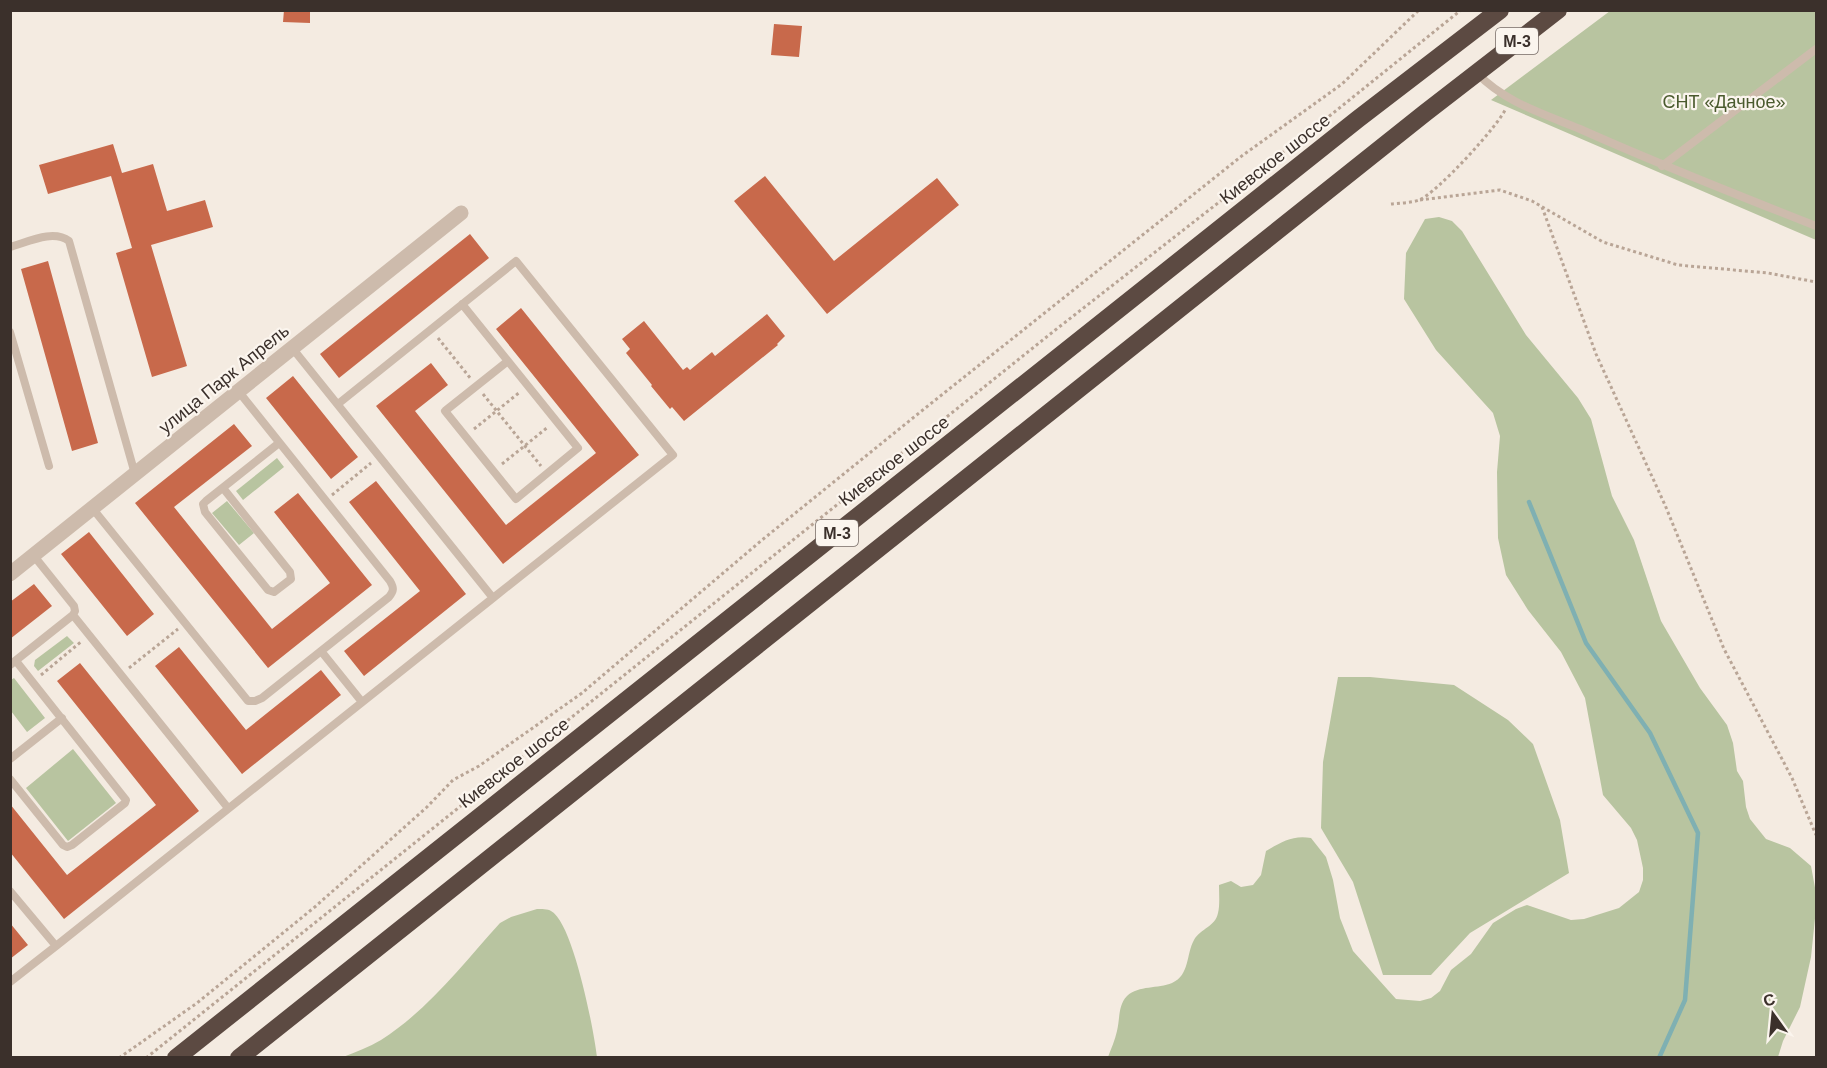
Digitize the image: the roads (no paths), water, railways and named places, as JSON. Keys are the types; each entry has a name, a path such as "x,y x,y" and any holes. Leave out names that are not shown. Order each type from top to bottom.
{"highway":[{"name":"Киевское шоссе","path":"176,1058 1349,127 1500,10"},
{"name":"М-3","path":"239,1058 1558,10"}],"street":[{"name":"улица Парк Апрель","path":"10,574 461,213"}],"lane":[{"path":"1662,166 1816,49"},
{"path":"1477,73 1490,87 1510,98 1662,166 1816,226"},
{"path":"10,247 55,235 63,236 69,241 135,476"},
{"path":"10,982 673,455 516,261 338,404"},
{"path":"462,304 508,361 527,386 578,448 516,499 445,411 508,361"},
{"path":"10,332 49,466"},
{"path":"293,348 494,598"},
{"path":"93,509 248,701 262,698 321,651 388,597 393,592 393,587 239,392"},
{"path":"223,488 290,572 291,579 278,590 274,592 268,590 205,512 203,504 279,442"},
{"path":"10,779 67,847 126,800 32,681 13,663 75,611 74,606 34,556"},
{"path":"73,615 228,808"},
{"path":"321,651 362,702"},
{"path":"10,759 62,718"},
{"path":"10,891 56,946"}],"waterway":[{"path":"1529,502 1586,643 1650,733 1698,833 1685,1000 1659,1058"}],"park label":[{"name":"СНТ «Дачное»","path":"1724,102"}]}
